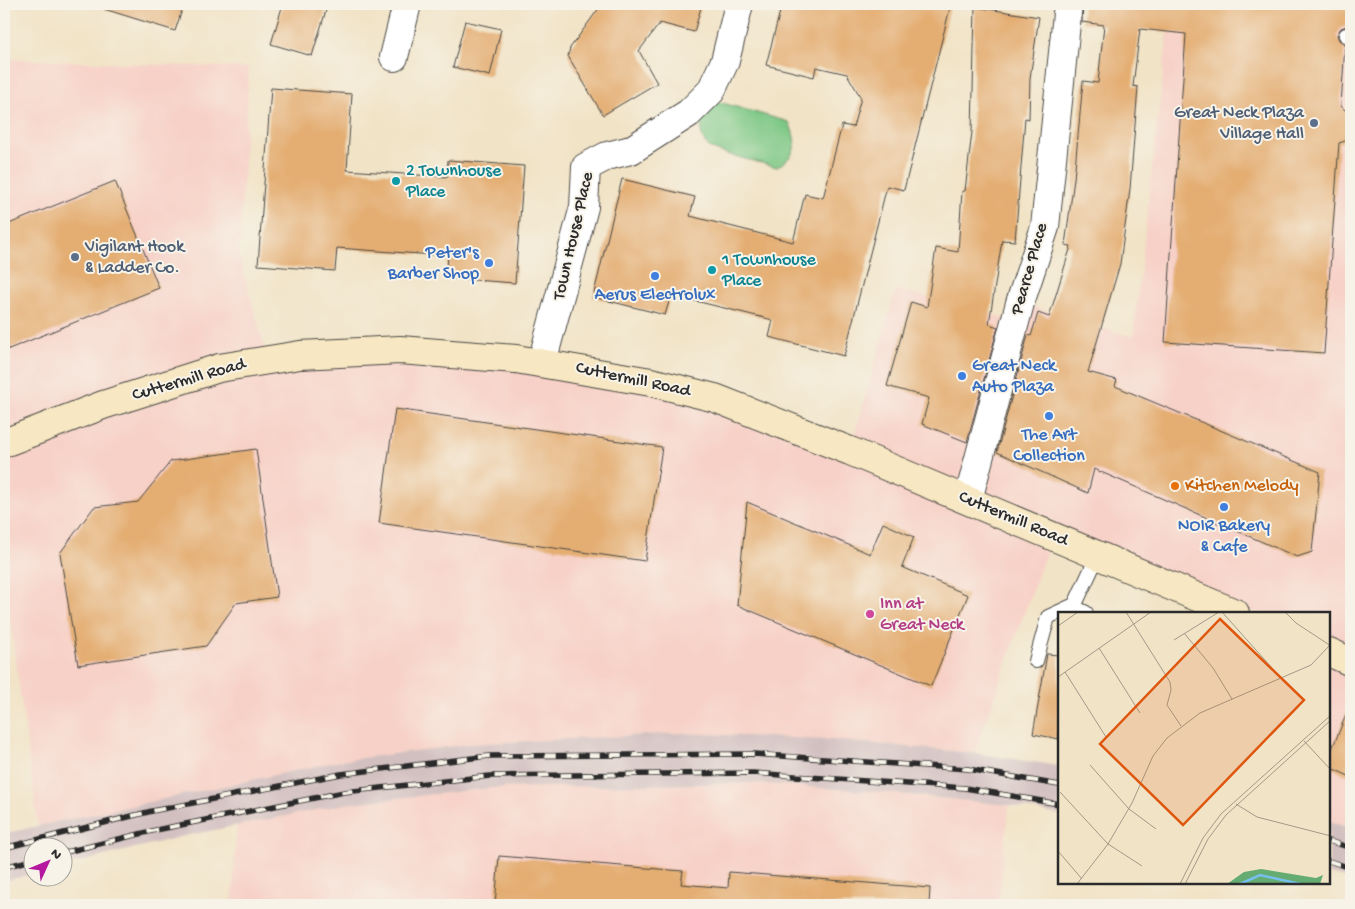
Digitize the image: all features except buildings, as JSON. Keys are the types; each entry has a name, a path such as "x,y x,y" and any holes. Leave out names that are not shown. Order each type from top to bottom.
{"main road":[{"name":"Cuttermill Road","path":"4,443 103,405 219,368 281,358 400,350 462,353 542,362 651,382 715,398 968,500 1098,555 1204,607 1230,612"},
{"path":"1330,652 1351,662"}],"street":[{"path":"394,57 407,4"},
{"name":"Town House Place","path":"542,362 584,207 586,167 607,156 631,150 689,113 711,91 725,61 739,4"},
{"name":"Pearce Place","path":"968,500 1020,303 1045,227 1068,4"}],"lane":[{"path":"1072,610 1098,555"},
{"path":"1036,661 1048,617 1058,614"}],"shaded area":[{"path":"1171,4 1351,4 1351,828 1330,822 1330,612 1234,612 1052,536 974,753 832,740 684,733 469,744 339,761 38,826 4,572 4,59 249,68 239,257 268,360 575,367 850,451 896,289 1015,321 1020,303 1133,337"},
{"path":"684,733 832,740 974,753 1058,766 1058,815 1009,805 879,792 753,783 491,788 351,803 184,836 72,864 72,836 22,836 22,876 4,881 4,834 339,761 469,744"},
{"path":"753,783 879,792 1009,805 998,905 232,905 237,825 351,803 491,788"},
{"path":"1330,822 1351,828 1351,880 1330,874"}],"green space":[{"path":"719,102 789,122 795,143 789,158 776,167 730,155 709,147 702,138 702,123 707,108"}],"railway":[{"path":"4,848 152,811 341,774 489,756 754,754 968,769 1058,785"},
{"path":"72,851 156,830 344,792 490,776 753,773 965,788 1058,804"},
{"path":"1330,841 1351,848"},
{"path":"1330,861 1351,868"},
{"path":"4,867 22,862"}],"place":[{"name":"Great Neck Plaza Village Hall","path":"1314,123"},
{"name":"2 Townhouse Place","path":"396,181"},
{"name":"Vigilant Hook & Ladder Co.","path":"75,257"},
{"name":"Peter's Barber Shop","path":"489,263"},
{"name":"1 Townhouse Place","path":"712,270"},
{"name":"Aerus Electrolux","path":"655,276"},
{"name":"Great Neck Auto Plaza","path":"962,376"},
{"name":"The Art Collection","path":"1049,416"},
{"name":"Kitchen Melody","path":"1175,486"},
{"name":"NOIR Bakery & Cafe","path":"1224,507"},
{"name":"Inn at Great Neck","path":"870,614"}]}
